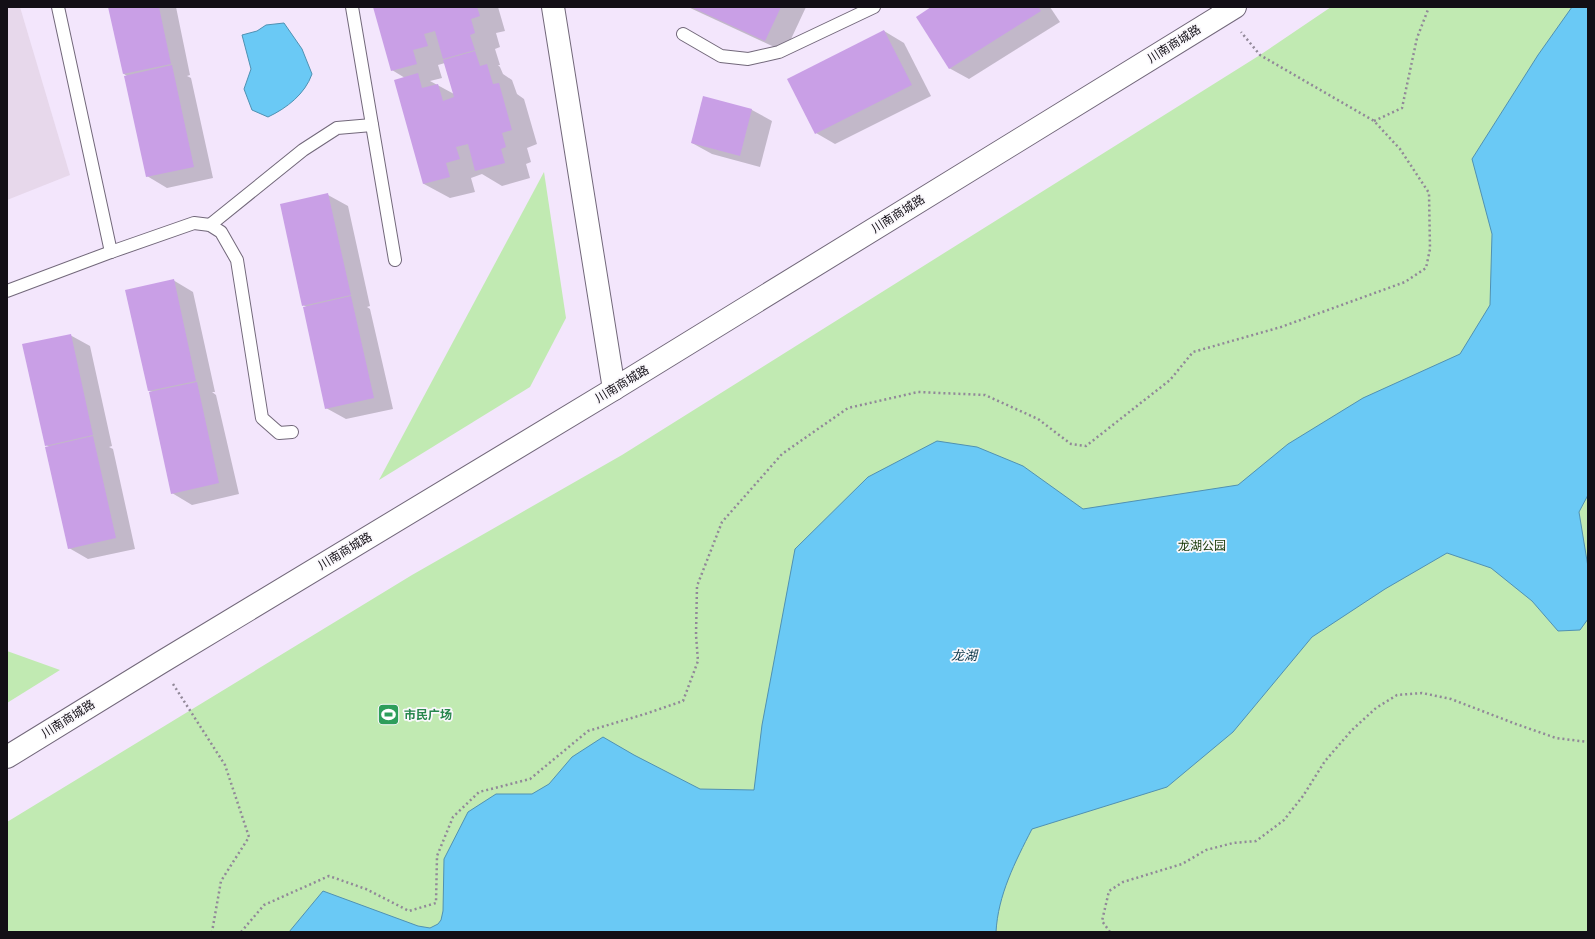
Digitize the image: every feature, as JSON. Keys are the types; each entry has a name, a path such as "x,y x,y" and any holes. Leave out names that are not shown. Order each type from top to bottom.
{"street":[{"path":"553,7 614,389"},
{"name":"川南商城路","path":"7,757 614,389 1230,10"}],"lane":[{"path":"58,7 111,252"},
{"path":"352,7 395,260"},
{"path":"683,34 721,56 748,59 779,52 874,7"},
{"path":"210,225 303,150 337,128 372,124"},
{"path":"7,291 194,223 210,225 221,232 237,260 262,418 279,433 292,432"}],"path":[{"path":"1374,121 1402,108 1417,38 1429,7"},
{"path":"241,932 264,905 329,876 366,889 409,911 436,903 437,856 453,817 479,792 530,779 588,731 683,701 698,661 696,635 698,586 722,522 782,454 848,408 918,392 986,395 1038,419 1071,444 1086,446 1170,380 1193,352 1281,327 1405,282 1426,268 1430,249 1430,193 1400,149 1374,121 1260,55 1230,10"},
{"path":"160,663 224,764 248,837 220,881 212,932"},
{"path":"1110,932 1102,921 1109,892 1123,882 1182,864 1206,850 1233,843 1256,841 1284,820 1303,796 1325,761 1352,730 1376,708 1397,695 1422,693 1451,699 1556,738 1588,742"}],"shaded area":[{"path":"7,7 20,7 70,175 7,200"}],"green space":[{"name":"龙湖公园","path":"1331,7 1588,7 1588,932 7,932 7,822 412,575 622,455 1260,55"},
{"path":"544,172 566,318 530,387 379,480"},
{"path":"7,651 60,670 7,703"}],"water":[{"name":"龙湖","path":"1572,7 1588,7 1588,495 1579,512 1588,567 1588,619 1580,630 1558,631 1532,601 1491,568 1447,553 1385,589 1312,637 1233,732 1167,787 1032,829 1008,879 997,918 996,932 289,932 323,891 418,926 430,928 438,924 441,920 443,911 444,859 468,812 496,794 532,794 549,784 572,757 603,737 634,755 700,789 754,790 762,725 795,549 868,477 937,441 977,447 1023,466 1083,509 1238,485 1288,444 1363,398 1460,354 1490,305 1492,234 1472,159 1538,55"},
{"path":"284,23 302,49 312,74 305,88 294,100 268,117 252,110 244,89 251,69 242,35 257,31 266,25"}],"building":[{"path":"108,7 159,7 171,64 123,74"},
{"path":"373,7 477,7 480,16 471,19 475,33 470,35 475,50 443,59 435,31 424,34 428,46 413,50 417,64 391,71"},
{"path":"691,7 781,7 765,41"},
{"path":"931,7 1038,7 1041,11 949,69 916,17"},
{"path":"884,30 912,85 815,134 787,79"},
{"path":"475,51 480,66 487,64 493,84 499,83 512,130 502,133 506,147 501,149 505,163 475,171 468,144 456,147 460,159 446,163 450,177 423,184 394,80 418,73 422,88 438,84 443,101 454,97 443,60"},
{"path":"172,65 194,167 146,177 124,76"},
{"path":"703,96 752,109 740,156 691,143"},
{"path":"328,193 351,295 302,306 280,204"},
{"path":"174,279 196,381 148,391 125,290"},
{"path":"351,296 374,398 325,409 303,307"},
{"path":"71,334 93,435 45,446 22,344"},
{"path":"197,382 219,483 171,494 149,392"},
{"path":"93,436 116,538 68,549 45,447"}],"place":[{"name":"市民广场","path":"388,715"}]}
